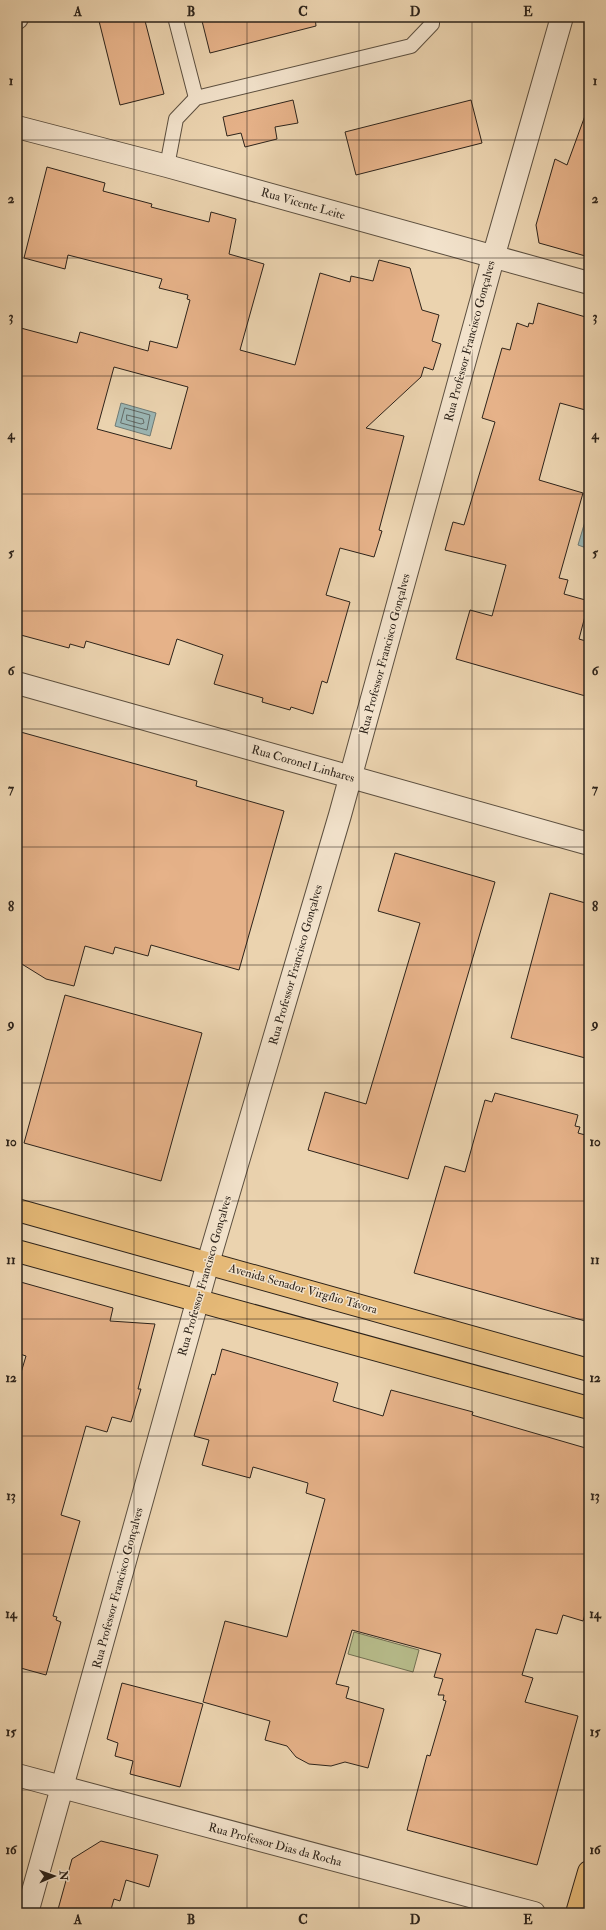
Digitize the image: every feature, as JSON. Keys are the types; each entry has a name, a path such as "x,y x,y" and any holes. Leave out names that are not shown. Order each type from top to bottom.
{"main road":[{"name":"Avenida Senador Virgílio Távora","path":"17,1210 589,1370"},
{"path":"17,1251 589,1408"},
{"path":"577,1913 589,1872"}],"street":[{"name":"Rua Professor Francisco Gonçalves","path":"27,1913 208,1263 351,777 493,258 562,17"},
{"name":"Rua Vicente Leite","path":"17,127 167,166 493,258 589,283"},
{"name":"Rua Coronel Linhares","path":"17,683 589,844"},
{"name":"Rua Professor Dias da Rocha","path":"17,1775 534,1913"}],"lane":[{"path":"175,17 196,98"},
{"path":"167,166 176,119 196,98 411,46 432,24 432,17"}],"green space":[{"path":"354,1632 419,1650 413,1672 348,1654"}],"water":[{"path":"121,403 156,413 150,436 115,426"},
{"path":"589,508 589,549 578,545"}],"building":[{"path":"98,17 144,17 164,94 120,105"},
{"path":"201,17 315,17 316,26 210,53"},
{"path":"293,100 298,123 275,127 277,139 245,147 241,133 227,136 223,117"},
{"path":"471,100 482,143 356,175 345,132"},
{"path":"586,113 589,114 589,257 539,243 536,225 555,159 567,165"},
{"path":"47,167 105,183 103,191 152,204 151,207 209,222 211,212 236,219 229,254 264,264 240,350 295,365 320,273 350,282 351,276 373,281 379,260 410,268 422,310 439,315 432,341 441,344 433,370 424,367 421,377 366,428 404,436 379,530 382,531 374,557 340,548 326,595 350,602 327,683 322,681 313,714 291,707 290,710 262,702 263,698 214,684 223,655 177,639 169,665 86,641 84,648 70,644 69,648 17,634 17,327 77,343 80,332 148,351 150,341 177,348 190,300 187,299 188,295 159,288 162,279 68,255 65,269 24,258","holes":["114,367 188,387 171,449 97,429"]},
{"path":"538,303 589,318 589,411 560,403 539,480 583,493 559,578 568,580 564,594 589,601 579,639 589,642 589,697 456,659 470,610 492,616 506,565 445,550 453,522 464,525 495,422 482,418 502,348 510,350 517,323 528,327 529,323 533,324"},
{"path":"17,731 197,781 196,786 284,811 239,970 151,945 148,956 115,947 113,954 85,946 74,986 46,979 17,961"},
{"path":"395,853 495,882 408,1179 308,1150 325,1092 366,1104 420,923 378,911"},
{"path":"550,893 589,904 589,1059 511,1038"},
{"path":"65,995 202,1033 161,1181 24,1143"},
{"path":"495,1093 578,1115 575,1126 580,1127 578,1133 589,1136 589,1322 414,1273 445,1166 465,1172 485,1100 492,1102"},
{"path":"17,1281 113,1308 110,1321 155,1324 138,1389 141,1389 131,1422 112,1417 107,1432 86,1426 61,1515 80,1521 53,1616 57,1617 56,1620 61,1622 46,1675 17,1667 17,1386 26,1356 17,1353"},
{"path":"222,1349 338,1383 333,1401 383,1416 391,1390 473,1412 472,1415 589,1449 589,1601 583,1621 563,1615 557,1634 536,1629 522,1675 533,1678 525,1702 578,1716 537,1865 407,1830 427,1755 430,1756 446,1701 443,1700 444,1695 438,1695 443,1679 434,1677 441,1654 352,1630 336,1684 349,1687 346,1698 384,1709 368,1768 345,1762 331,1766 309,1764 296,1757 287,1746 265,1740 270,1721 203,1702 225,1621 287,1637 325,1499 306,1493 308,1483 253,1467 250,1478 202,1465 209,1440 194,1436 212,1374 215,1375"},
{"path":"122,1683 203,1704 180,1787 130,1774 133,1761 115,1756 118,1743 107,1739"},
{"path":"101,1841 158,1855 149,1887 126,1880 120,1901 114,1899 110,1913 57,1913 72,1859"}]}
